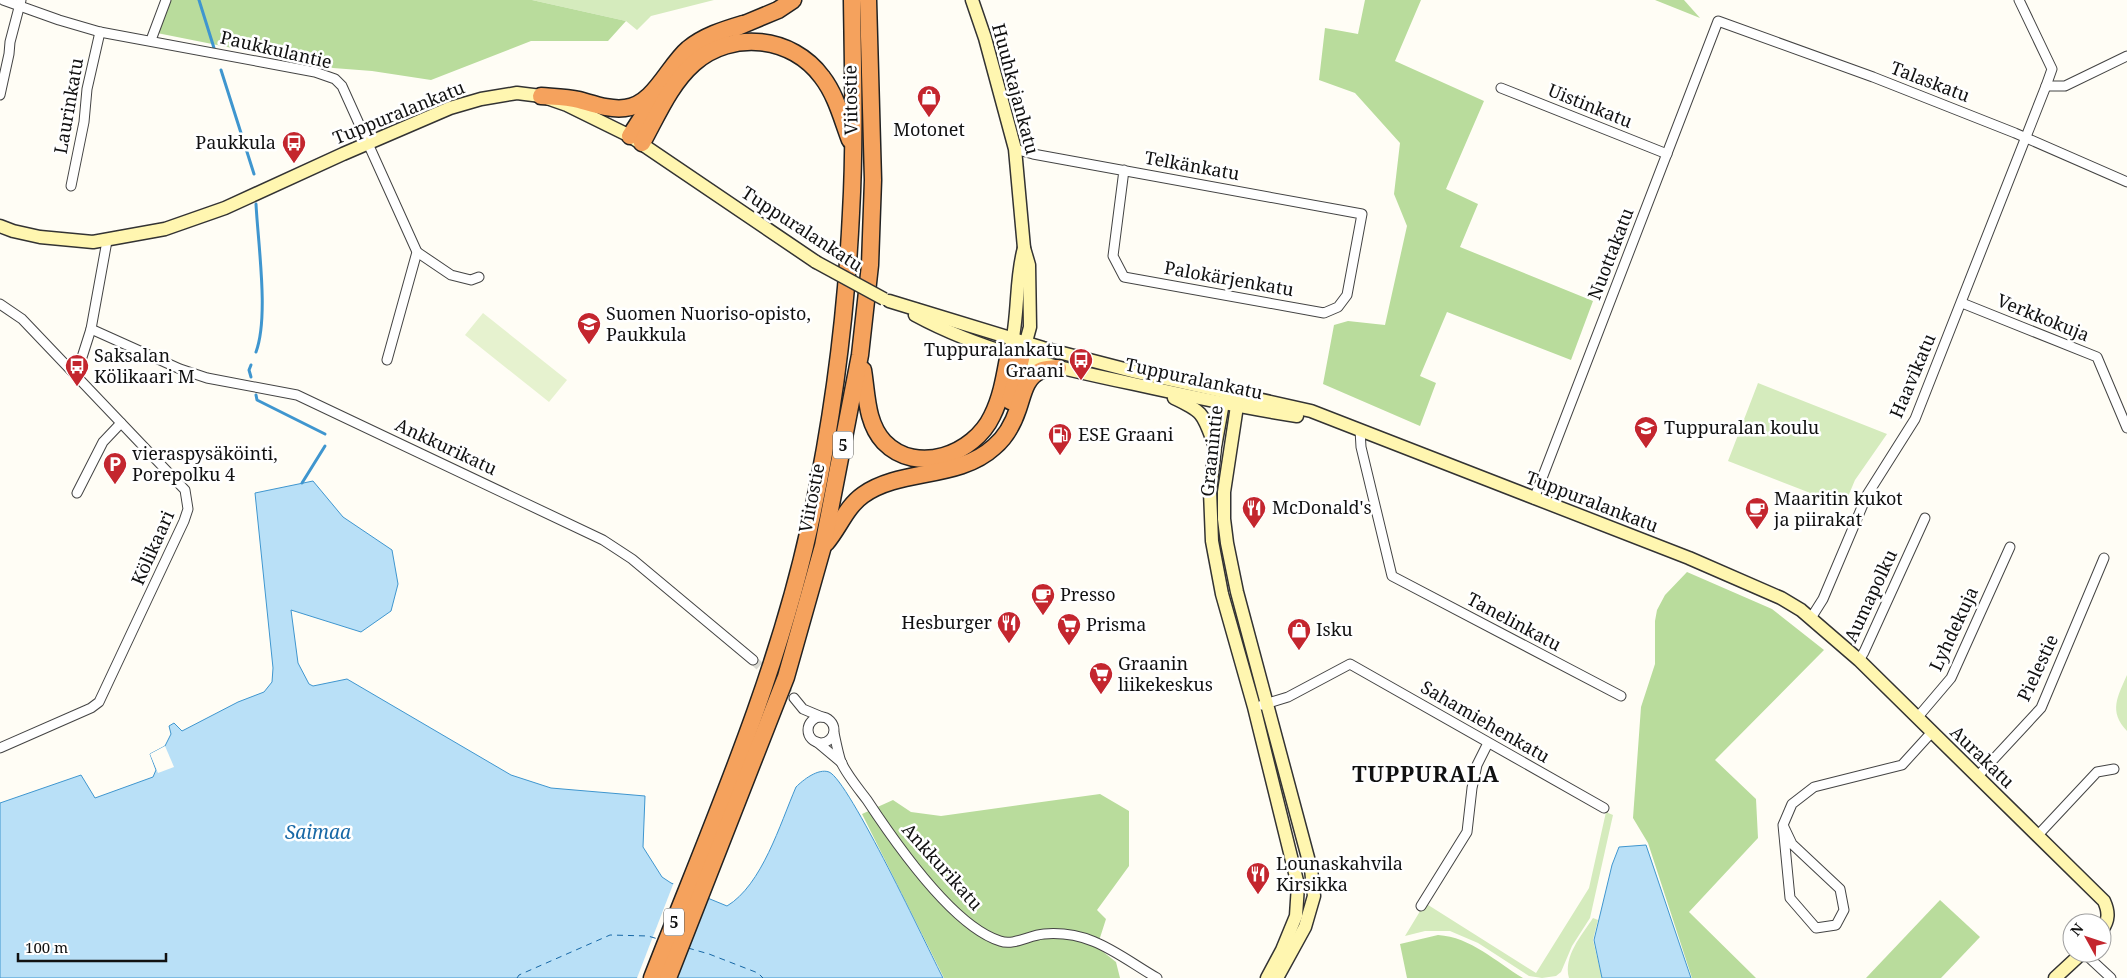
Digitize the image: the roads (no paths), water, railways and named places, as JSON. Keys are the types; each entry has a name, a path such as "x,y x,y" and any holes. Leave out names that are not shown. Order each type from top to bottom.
{"highway":[{"path":"636,140 682,60 706,40 778,10 793,0"},
{"name":"Viitostie","path":"668,978 779,640 809,530 823,453 846,292 852,211 852,0"},
{"name":"Viitostie","path":"652,978 703,868 786,677 823,546 860,355 870,264 873,180 868,0"},
{"path":"541,96 568,98 617,109 633,107 654,91 677,60 698,42 722,30 743,24"},
{"path":"636,140 681,77 694,63 713,50 733,43 755,41 775,44 794,51 809,62 822,77 832,93 853,148"},
{"path":"860,355 870,417 884,442 899,452 916,458 934,458 950,454 968,445 982,432 992,417 1017,348"},
{"path":"947,470 978,450 994,434 1007,411 1017,348"},
{"path":"823,546 835,532 851,506 863,495 890,482 947,470 976,459 994,448 1008,431 1031,377 1040,370 1058,368"}],"street":[{"name":"Paukkulantie","path":"3,0 20,3 100,32 316,72 335,79 342,86 417,252"},
{"path":"151,40 166,0"},
{"name":"Huuhkajankatu","path":"972,0 985,38 1015,149 1024,248 1019,266 1017,348"},
{"name":"Haavikatu","path":"1811,618 1823,599 1867,495 1915,419 2052,69 2019,0"},
{"path":"0,95 20,3"},
{"name":"Talaskatu","path":"1718,21 1864,74 2025,137 2127,182"},
{"name":"Nuottakatu","path":"1534,499 1718,21"},
{"name":"Laurinkatu","path":"71,186 84,122 87,89 100,32"},
{"path":"2046,86 2065,86 2127,56"},
{"name":"Uistinkatu","path":"1501,88 1667,154"},
{"name":"Tuppuralankatu","path":"0,226 40,237 93,242 165,230 225,208 367,143 450,108 481,99 517,93 541,96 567,105 636,140 816,262 850,283 887,300 939,328 1017,348 1136,372 1231,401"},
{"name":"Telkänkatu","path":"1015,149 1362,214"},
{"name":"Palokärjenkatu","path":"1124,170 1113,256 1124,277 1324,313 1338,307 1346,296 1362,214"},
{"path":"76,376 91,330 107,241"},
{"path":"387,360 417,252 451,275 471,280 479,276"},
{"name":"Verkkokuja","path":"1962,303 2097,357 2127,428"},
{"name":"Kölikaari","path":"0,304 22,319 185,490 188,509 99,702 91,708 0,748"},
{"name":"Ankkurikatu","path":"91,330 180,370 207,378 297,395 603,540 632,559 753,660"},
{"name":"Tuppuralankatu","path":"1017,348 1058,368 1151,388 1231,401 1357,430 1750,583 1782,598 1811,618"},
{"path":"1151,388 1199,411 1208,424 1214,447"},
{"name":"Graanintie","path":"1231,401 1214,447 1210,491 1212,541 1222,594 1260,706 1311,869 1314,896 1306,927 1277,978"},
{"name":"Graanintie","path":"1231,401 1224,519 1237,592 1298,886 1296,916 1282,950 1267,978"},
{"path":"77,492 103,442 121,423"},
{"name":"Tanelinkatu","path":"1357,430 1392,576 1621,696"},
{"name":"Aumapolku","path":"1859,660 1925,518"},
{"name":"Lyhdekuja","path":"1917,718 1951,678 2010,547"},
{"name":"Pielestie","path":"1977,777 2041,708 2104,558"},
{"name":"Aurakatu","path":"1811,618 1859,660 2038,835 2104,901 2108,913"},
{"name":"Sahamiehenkatu","path":"1260,706 1288,697 1350,664 1604,808"},
{"path":"794,698 803,709 810,737 816,742 825,742 834,733 832,722 803,709"},
{"path":"808,729 815,719 823,717"},
{"path":"1783,825 1792,844 1840,889 1844,910 1836,924 1816,928 1790,898 1783,825 1792,804 1814,787 1902,765 1932,732"},
{"name":"Ankkurikatu","path":"834,733 842,763"},
{"name":"Ankkurikatu","path":"816,742 842,763 905,856 961,918 984,934 1001,942 1011,942 1042,934 1079,935 1098,942 1157,978"},
{"path":"1421,906 1467,832 1472,788 1478,766 1488,743"},
{"path":"2038,835 2096,772 2114,769"},
{"path":"2056,978 2072,963"},
{"path":"2094,963 2110,978"}],"water":[{"name":"Saimaa","path":"313,481 343,517 392,550 398,584 391,611 361,632 291,610 298,663 309,684 313,686 347,679 511,775 551,788 645,796 643,847 662,877 671,883 727,906 750,884 760,869 769,853 796,787 816,773 829,772 839,782 870,833 943,978 0,978 0,803 81,775 95,798 153,777 156,770 150,754 165,746 171,734 169,726 174,723 182,731 238,702 264,692 272,682 273,668 255,493"},
{"path":"1646,845 1691,978 1602,978 1594,940 1612,865 1619,847"}],"waterway":[{"path":"199,0 214,48"},
{"path":"221,70 254,174"},
{"path":"256,204 262,300 262,320 256,352"},
{"path":"251,365 249,370 251,377"},
{"path":"256,395 257,400 325,434"},
{"path":"302,483 325,446"}],"tunnel":[{"path":"753,660 794,698"}],"place":[{"name":"Motonet","path":"929,118"},
{"name":"Paukkula","path":"294,164"},
{"name":"Suomen Nuoriso-opisto, Paukkula","path":"589,345"},
{"name":"Tuppuralankatu Graani","path":"1081,381"},
{"name":"Saksalan Kölikaari M","path":"77,387"},
{"name":"Tuppuralan koulu","path":"1646,449"},
{"name":"ESE Graani","path":"1060,456"},
{"name":"vieraspysäköinti, Porepolku 4","path":"115,485"},
{"name":"McDonald's","path":"1254,529"},
{"name":"Maaritin kukot ja piirakat","path":"1757,530"},
{"name":"Presso","path":"1043,616"},
{"name":"Hesburger","path":"1009,644"},
{"name":"Prisma","path":"1069,646"},
{"name":"Isku","path":"1299,651"},
{"name":"Graanin liikekeskus","path":"1101,695"},
{"name":"Lounaskahvila Kirsikka","path":"1258,895"}],"district":[{"name":"TUPPURALA","path":"1426,774"}]}
